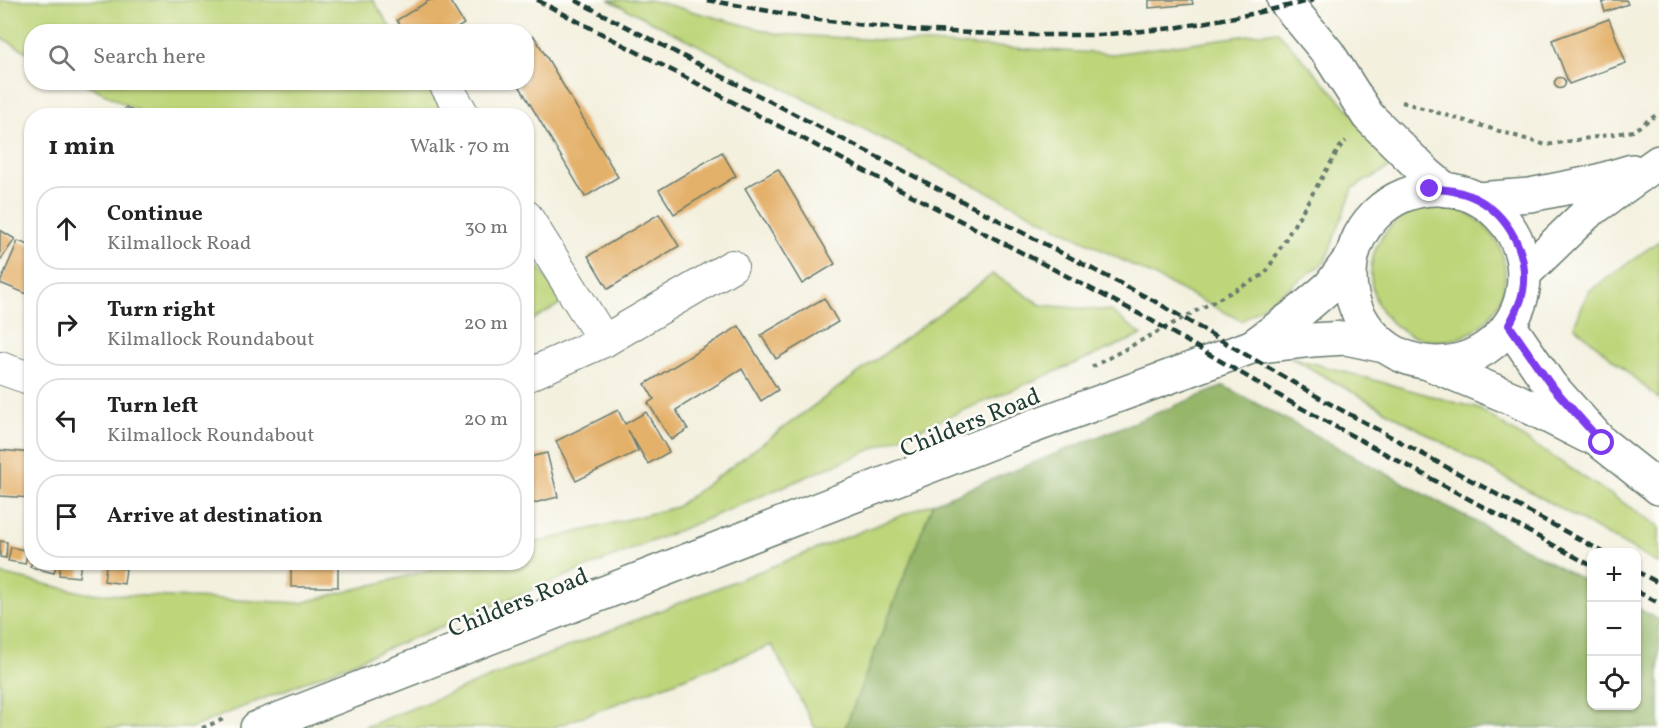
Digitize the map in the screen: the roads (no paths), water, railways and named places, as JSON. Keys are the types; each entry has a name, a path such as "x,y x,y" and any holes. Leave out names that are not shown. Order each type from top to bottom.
{"main road":[{"path":"1284,0 1328,53 1368,116 1446,190"},
{"path":"1478,199 1530,195 1591,183 1655,164"},
{"path":"1524,274 1587,213 1655,164"},
{"path":"1427,363 1452,363 1475,355 1494,342 1509,325 1519,305 1523,290 1524,274 1521,254 1506,224 1494,210 1478,199 1446,190 1430,189 1414,192 1392,201 1372,218 1358,238 1349,276 1352,297 1360,317 1370,333 1398,355 1427,363 1514,399 1602,443"},
{"name":"Childers Road","path":"1251,347 1302,310 1330,286 1352,256"},
{"path":"1509,325 1550,384 1602,443 1659,488"},
{"name":"Childers Road","path":"246,721 1001,438 1251,347 1346,338 1384,346"}],"street":[{"path":"449,90 459,108"},
{"path":"534,229 604,341"},
{"path":"534,372 604,341 732,266"},
{"path":"0,368 24,376"}],"railway":[{"path":"537,0 1149,319 1292,403 1587,563"},
{"path":"575,0 1156,302 1325,401 1596,548"},
{"path":"707,0 819,20 912,30 1011,35 1099,35 1174,28 1314,0"},
{"path":"1641,574 1659,583"},
{"path":"1641,594 1659,603"}]}
